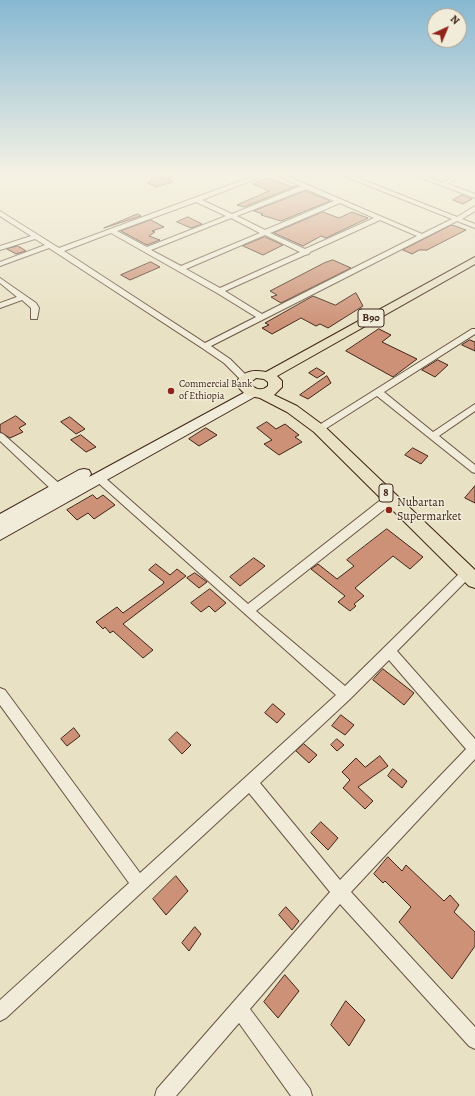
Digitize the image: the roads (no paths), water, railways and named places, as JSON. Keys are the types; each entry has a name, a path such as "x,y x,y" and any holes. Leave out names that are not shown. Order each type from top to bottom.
{"main road":[{"name":"B90","path":"259,384 475,260"},
{"name":"B90","path":"259,384 475,268"},
{"name":"8","path":"259,384 319,429 471,577"},
{"path":"0,534 259,384"},
{"path":"0,521 57,488 259,384"}],"street":[{"path":"19,225 205,346 259,384"},
{"path":"58,251 127,225"},
{"path":"146,250 209,225"},
{"path":"250,225 307,253"},
{"path":"180,269 284,225"},
{"path":"220,291 307,253 364,225"},
{"path":"396,225 422,236"},
{"path":"205,346 444,225"},
{"path":"112,231 220,291 262,318"},
{"path":"0,248 36,236"},
{"path":"0,264 50,245"},
{"path":"0,280 35,308 34,317"},
{"path":"0,306 23,297"},
{"path":"319,429 379,393 475,331"},
{"path":"379,393 475,470"},
{"path":"433,436 475,407"},
{"path":"0,436 57,488"},
{"path":"99,478 248,611 346,695"},
{"path":"248,611 391,498"},
{"path":"0,1012 346,695 471,577"},
{"path":"164,1096 340,892 475,749 390,652"},
{"path":"0,694 139,884"},
{"path":"250,782 340,892 475,1040"},
{"path":"239,1009 303,1096"}],"place":[{"name":"Commercial Bank of Ethiopia","path":"171,391"},
{"name":"Nubartan Supermarket","path":"389,510"}]}
